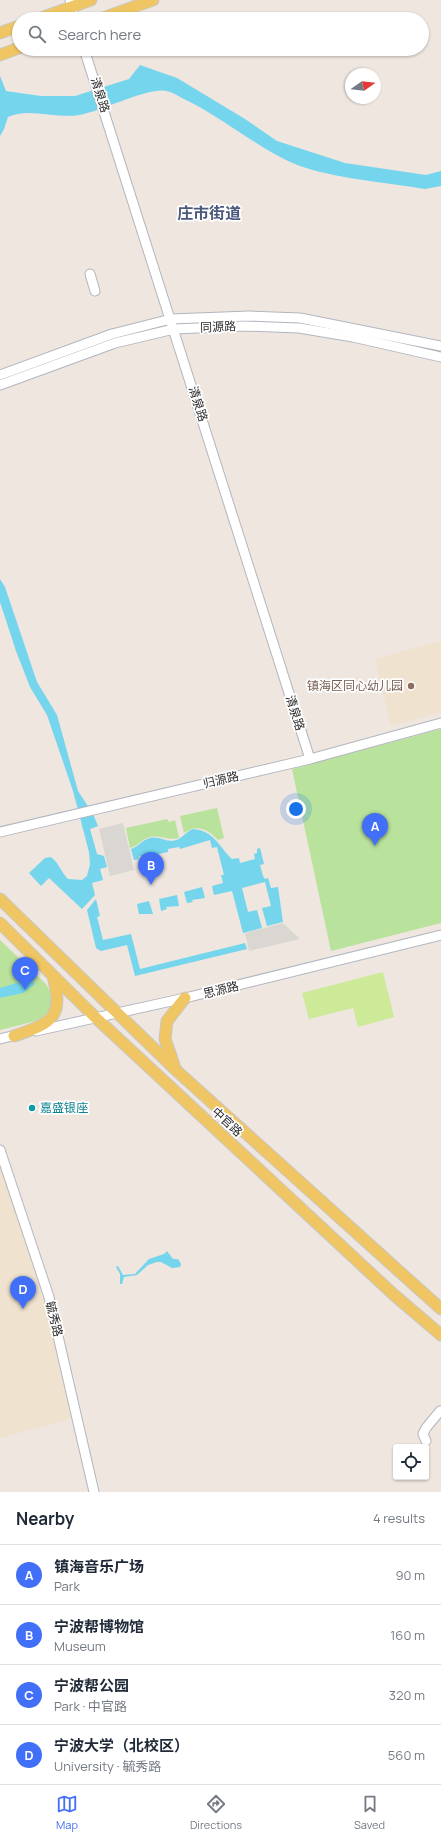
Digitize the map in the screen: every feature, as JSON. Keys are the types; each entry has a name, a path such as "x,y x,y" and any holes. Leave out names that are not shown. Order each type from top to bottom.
{"main road":[{"path":"52,12 70,3 91,0"},
{"path":"120,12 153,0"},
{"path":"1,32 12,28"},
{"name":"中官路","path":"0,899 178,1072 441,1309"},
{"name":"中官路","path":"0,923 95,1017 387,1289 441,1336"},
{"path":"14,1036 36,1028 53,1016 58,1000 53,975"},
{"path":"178,1072 170,1057 164,1038 167,1021 185,998"}],"street":[{"name":"清泉路","path":"87,56 96,80 310,758"},
{"path":"90,274 95,290"},
{"name":"同源路","path":"0,375 112,334 171,319 249,316 300,318 441,346"},
{"name":"同源路","path":"0,385 115,343 174,329 245,326 299,328 353,337 441,357"},
{"name":"归源路","path":"0,832 310,758 441,723"},
{"name":"思源路","path":"0,1039 185,998 441,935"},
{"name":"毓秀路","path":"0,1150 48,1297 94,1492"},
{"path":"426,1441 423,1434 440,1410"}],"shaded area":[{"name":"镇海区同心幼儿园","path":"441,641 441,712 391,726 375,659"},
{"path":"123,823 134,870 110,876 99,829"},
{"path":"283,923 300,939 249,951 245,933"},
{"path":"0,1167 39,1286 52,1333 71,1419 0,1438"}],"green space":[{"path":"441,729 441,923 331,951 292,769"},
{"path":"217,808 224,838 218,840 211,833 198,828 194,828 184,833 180,816"},
{"path":"167,819 169,822 175,820 179,838 172,839 150,837 130,848 126,828"},
{"path":"0,940 46,984 53,996 52,1009 40,1020 0,1030"},
{"path":"383,972 394,1017 358,1027 353,1008 309,1019 302,993"}],"water":[{"path":"140,65 177,78 245,119 277,141 345,163 426,175 441,171 441,186 425,189 354,179 301,166 273,153 201,108 166,91 158,91 136,96 79,115 61,116 33,113 16,114 8,117 0,136 0,76 6,91 41,96 75,96 129,79"},
{"path":"0,579 5,587 37,682 57,715 78,791 93,814 98,826 90,829 97,854 104,856 107,867 100,869 103,880 92,883 95,895 82,909 49,878 41,886 29,873 45,858 51,857 68,879 82,880 87,876 90,864 89,852 73,791 47,715 30,687 16,651 0,602"},
{"path":"193,829 200,830 211,836 232,859 239,858 240,863 255,859 254,854 257,853 257,849 260,848 264,864 260,865 263,876 265,879 268,878 271,888 278,887 283,922 267,926 262,908 271,906 265,882 242,888 248,912 257,910 262,928 243,933 232,891 214,895 212,886 223,883 221,875 224,875 217,847 212,848 210,840 180,849 179,847 168,849 168,852 150,856 150,854 138,857 139,859 134,860 131,849 145,840 150,838 158,838 172,841 181,838"},
{"path":"202,887 205,898 192,900 193,902 187,903 184,892"},
{"path":"177,895 179,906 166,907 167,909 161,911 159,899"},
{"path":"96,899 100,916 97,917 103,940 131,934 140,969 245,943 247,949 135,976 127,945 101,951 96,948 87,910"},
{"path":"149,901 153,914 139,914 137,904"},
{"path":"30,979 35,984 23,993 0,998 0,988"},
{"path":"167,1251 173,1259 178,1259 181,1264 180,1267 172,1268 161,1262 157,1262 148,1265 137,1275 124,1277 122,1284 120,1284 120,1274 116,1267 118,1266 123,1275 135,1274 149,1259 164,1254"}],"place":[{"name":"镇海区同心幼儿园","path":"411,686"},
{"name":"镇海音乐广场","path":"375,846"},
{"name":"宁波帮博物馆","path":"151,885"},
{"name":"宁波帮公园","path":"25,990"},
{"name":"嘉盛银座","path":"32,1108"},
{"name":"宁波大学（北校区）","path":"23,1309"}],"district":[{"name":"庄市街道","path":"209,213"}]}
